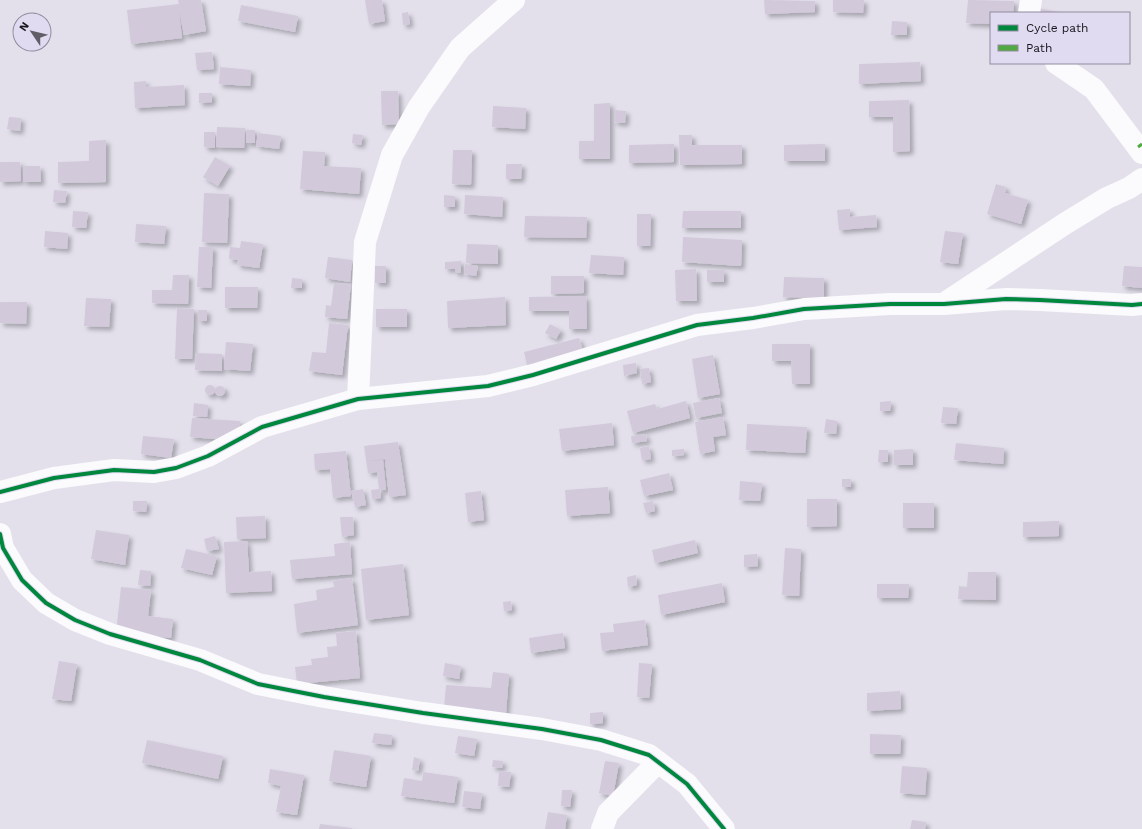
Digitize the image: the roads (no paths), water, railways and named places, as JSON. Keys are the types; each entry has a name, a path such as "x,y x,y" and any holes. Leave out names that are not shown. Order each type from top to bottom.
{"street":[{"path":"358,399 365,242 392,155 419,107 460,48 514,0"},
{"path":"1029,12 1031,0"},
{"path":"1057,64 1094,89 1142,153"},
{"path":"944,304 1066,223 1107,198 1129,188 1142,179"},
{"path":"0,492 54,478 114,470 154,472 176,468 208,456 262,427 358,399 488,386 533,375 696,325 753,318 804,309 890,304 944,304 1006,300 1040,300 1132,305 1142,304"},
{"path":"0,534 3,548 22,580 46,603 75,620 110,634 200,660 258,684 416,712 542,728 602,740 649,755 687,784 724,829"},
{"path":"602,829 608,813 658,762"}]}
